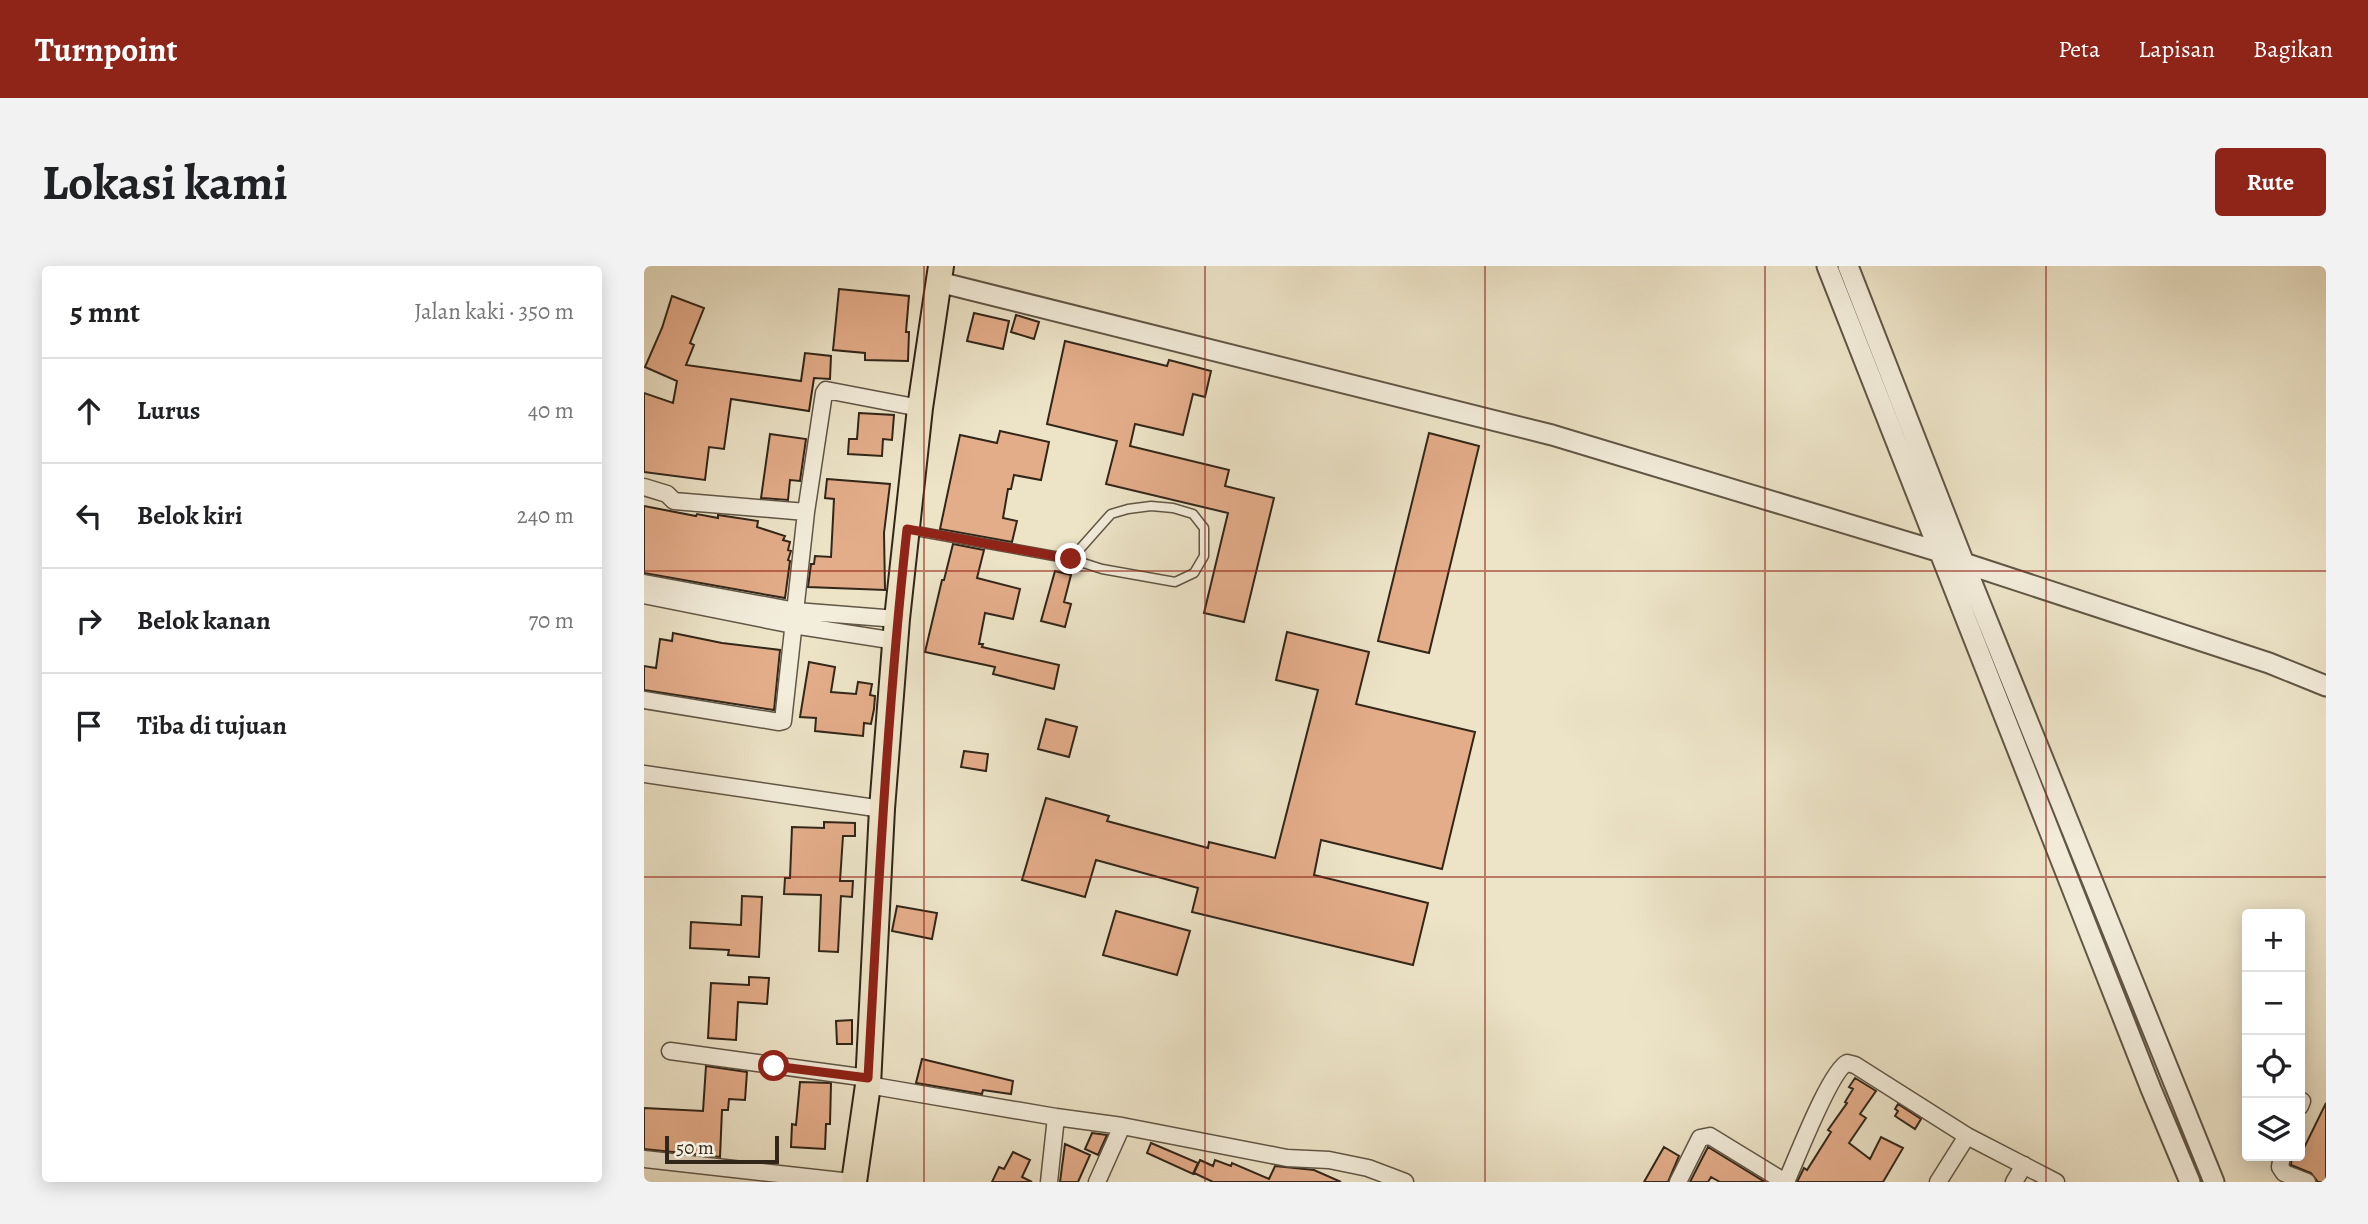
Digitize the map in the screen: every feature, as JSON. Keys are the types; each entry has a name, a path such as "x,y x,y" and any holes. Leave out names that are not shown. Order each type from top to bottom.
{"main road":[{"path":"853,1182 868,1081 882,809 897,630 919,408 940,274"}],"street":[{"path":"1826,266 2190,1182"},
{"path":"1848,266 1964,563 2214,1182"},
{"path":"940,274 1552,435 1937,551 1964,563 2269,663 2326,686"},
{"path":"644,700 781,722 784,717 806,512 825,391 919,408"},
{"path":"644,487 667,494 674,501 806,512"},
{"path":"644,583 794,618 897,630"},
{"path":"644,595 794,618 897,630"},
{"path":"644,775 882,809"},
{"path":"670,1051 868,1081 1287,1158 1329,1160 1365,1175 1405,1182"},
{"path":"1678,1182 1700,1138 1710,1136 1786,1182 1822,1101 1840,1067 1847,1063 1855,1065 1967,1136 2056,1182"},
{"path":"1049,1182 1056,1117"},
{"path":"1097,1182 1122,1126"},
{"path":"1937,1182 1967,1136"},
{"path":"644,1159 853,1182"},
{"path":"2281,1161 2280,1167 2284,1173 2307,1182"},
{"path":"2014,1182 2024,1165"}],"lane":[{"path":"907,529 1071,559 1102,569 1175,582 1194,573 1204,556 1204,528 1194,514 1151,506 1128,509 1111,514 1071,559"}],"building":[{"path":"839,289 909,296 906,332 909,332 908,361 865,360 865,353 833,350"},
{"path":"672,296 704,308 690,343 694,345 686,365 801,381 805,353 831,356 830,379 814,378 809,411 731,399 724,449 709,447 705,480 644,472 644,393 673,403 677,381 645,367"},
{"path":"974,313 1009,321 1003,349 967,341"},
{"path":"1016,315 1039,322 1034,339 1011,332"},
{"path":"1065,341 1167,366 1169,360 1211,371 1205,397 1193,394 1183,435 1135,424 1130,446 1229,470 1225,486 1274,498 1244,622 1204,613 1228,513 1106,484 1117,441 1047,424"},
{"path":"859,413 894,415 892,440 883,439 882,456 848,454 849,439 857,439"},
{"path":"1000,431 1049,442 1041,480 1014,475 1011,489 1008,489 1003,518 1017,521 1012,542 940,529 960,435 997,443"},
{"path":"1429,433 1479,446 1429,653 1378,641"},
{"path":"770,434 806,439 800,481 790,480 788,500 761,498"},
{"path":"827,479 890,484 884,533 885,590 808,587 811,564 814,564 815,556 831,557 834,499 825,498"},
{"path":"644,506 696,516 718,518 718,515 758,521 757,527 785,536 783,540 790,542 788,550 791,551 785,598 644,573"},
{"path":"953,544 984,550 977,578 1020,589 1013,619 985,613 979,644 983,644 982,647 1059,665 1054,689 993,674 995,667 925,652"},
{"path":"1055,571 1071,575 1064,602 1071,604 1065,627 1041,621"},
{"path":"1287,632 1369,652 1356,704 1475,732 1442,869 1321,840 1314,875 1428,903 1413,965 1192,912 1198,888 1096,860 1085,897 1022,880 1046,798 1109,816 1107,821 1208,848 1209,842 1275,858 1318,690 1276,680"},
{"path":"673,633 722,643 780,650 774,710 644,690 644,666 656,668 660,639 672,641"},
{"path":"809,662 835,667 831,692 856,694 858,682 872,684 870,695 875,696 874,709 871,724 864,723 863,736 815,731 816,718 800,717"},
{"path":"1046,719 1077,727 1069,757 1038,749"},
{"path":"964,751 988,754 986,771 961,767"},
{"path":"824,822 855,823 855,836 843,836 840,881 853,881 852,897 841,896 838,952 819,951 821,895 784,894 785,878 790,878 792,827 824,828"},
{"path":"742,896 762,897 759,957 728,955 729,950 690,948 691,922 741,925"},
{"path":"897,906 937,913 932,939 892,931"},
{"path":"1116,911 1190,931 1177,975 1103,955"},
{"path":"749,977 769,978 767,1004 738,1002 736,1040 708,1038 711,983 749,985"},
{"path":"852,1020 852,1044 837,1044 836,1021"},
{"path":"922,1059 1013,1081 1011,1094 983,1090 982,1094 916,1083"},
{"path":"706,1066 747,1072 745,1100 729,1099 728,1110 722,1110 720,1157 644,1149 644,1108 703,1111"},
{"path":"1855,1078 1876,1091 1860,1114 1866,1118 1849,1143 1870,1159 1881,1137 1903,1148 1883,1182 1797,1182 1831,1132 1828,1130 1847,1103 1845,1102 1853,1089 1849,1087"},
{"path":"800,1082 831,1083 830,1124 826,1124 825,1149 791,1147 792,1124 796,1125"},
{"path":"2326,1103 2326,1182 2318,1182 2311,1173 2291,1165 2291,1161 2305,1161 2305,1146"},
{"path":"1898,1104 1921,1119 1915,1129 1895,1116"},
{"path":"1092,1133 1107,1135 1098,1155 1085,1149"},
{"path":"1151,1143 1198,1163 1193,1174 1147,1153"},
{"path":"1065,1144 1090,1155 1078,1182 1060,1182"},
{"path":"1664,1147 1679,1156 1668,1182 1644,1182"},
{"path":"1708,1147 1765,1182 1720,1182 1711,1177 1708,1182 1690,1182"},
{"path":"1013,1152 1030,1160 1022,1177 1032,1182 992,1182 999,1167 1004,1169"},
{"path":"1200,1160 1213,1166 1215,1160 1231,1166 1232,1163 1269,1179 1275,1166 1314,1170 1341,1182 1213,1182 1194,1173"}],"route":[{"path":"774,1066 868,1078 882,809 907,529 1071,559"}]}
